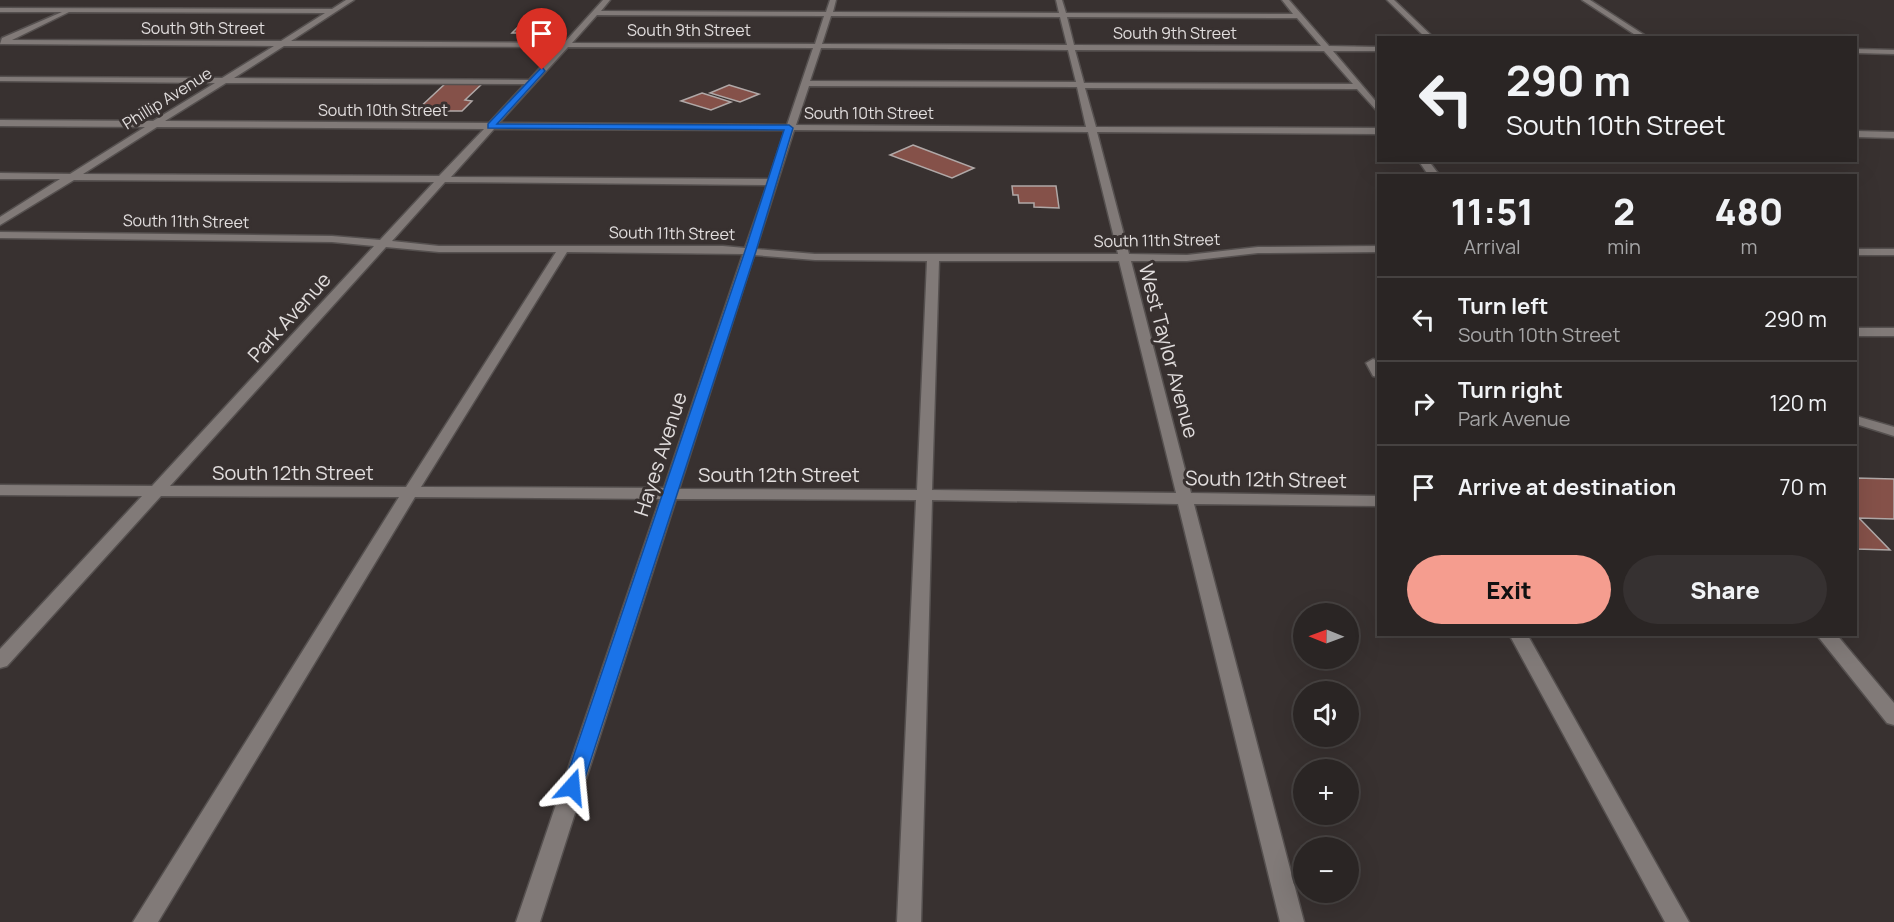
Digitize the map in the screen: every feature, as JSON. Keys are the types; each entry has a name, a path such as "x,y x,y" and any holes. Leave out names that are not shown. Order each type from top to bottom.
{"street":[{"path":"0,42 94,0"},
{"name":"Phillip Avenue","path":"0,222 351,0"},
{"name":"Park Avenue","path":"0,661 564,45 608,0"},
{"path":"1286,0 1377,109"},
{"path":"1390,0 1429,36"},
{"path":"1585,0 1643,36"},
{"path":"596,13 831,7 1061,8 1299,16"},
{"name":"Hayes Avenue","path":"528,922 751,251 789,128 831,7"},
{"name":"West Taylor Avenue","path":"1061,8 1292,922"},
{"path":"0,10 334,11"},
{"name":"South 9th Street","path":"0,42 1377,49"},
{"path":"1857,51 1894,52"},
{"path":"0,79 531,82"},
{"path":"806,83 1359,87"},
{"name":"South 10th Street","path":"0,123 1377,131"},
{"path":"1857,134 1894,135"},
{"path":"1424,162 1433,174"},
{"path":"0,176 772,182"},
{"name":"South 11th Street","path":"0,235 332,239 439,249 564,248 751,251 815,257 1187,258 1301,248 1377,249"},
{"path":"146,922 409,494 564,248"},
{"path":"1857,252 1894,252"},
{"path":"909,922 933,258"},
{"path":"1857,332 1894,332"},
{"path":"1857,420 1894,432"},
{"name":"South 12th Street","path":"0,490 154,493 925,495 1377,501"},
{"path":"1519,636 1677,922"},
{"path":"1827,636 1894,717"}],"building":[{"path":"519,26 544,27 538,33 512,33"},
{"path":"447,82 484,82 465,100 472,101 462,111 416,111"},
{"path":"729,85 759,94 740,102 710,93"},
{"path":"702,93 731,102 711,110 681,101"},
{"path":"913,145 974,168 952,178 890,155"},
{"path":"1012,186 1056,186 1059,208 1034,207 1034,203 1019,203 1018,195 1013,195"},
{"path":"1857,478 1894,479 1894,519 1859,518 1890,550 1857,549"}],"route":[{"path":"542,70 491,126 789,128 751,251 572,787"}]}
